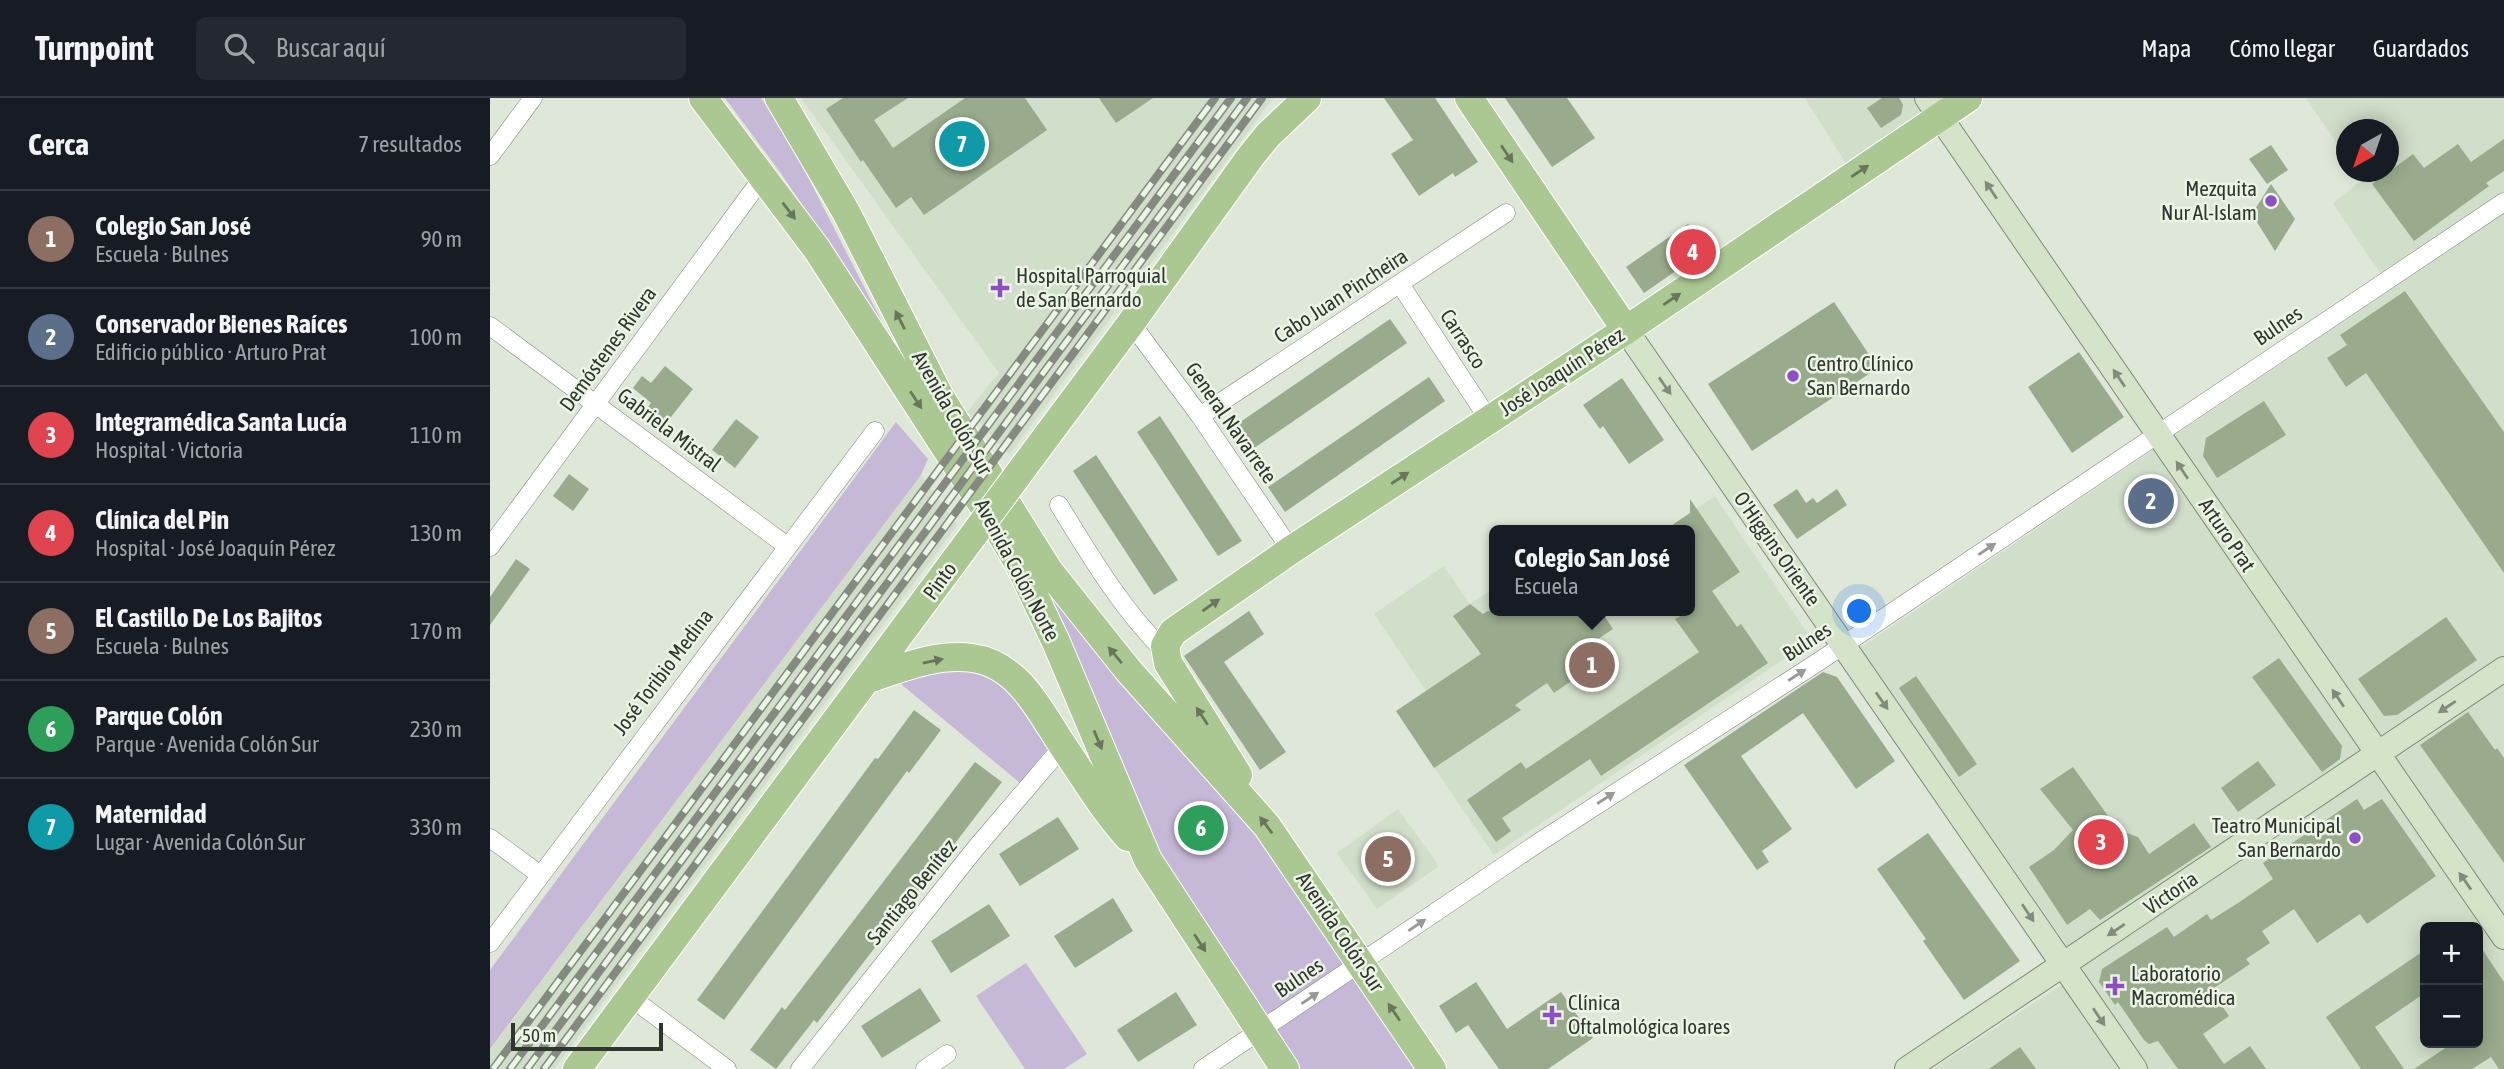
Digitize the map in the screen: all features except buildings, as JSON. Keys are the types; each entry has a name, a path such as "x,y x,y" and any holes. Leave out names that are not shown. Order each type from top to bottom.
{"main road":[{"name":"Avenida Colón Norte","path":"703,98 824,259 967,479 1020,566 1056,642 1148,860 1284,1069"},
{"name":"Avenida Colón Sur","path":"779,98 846,212 940,397 1049,571 1128,670 1244,798 1285,851 1432,1069"},
{"name":"Pinto","path":"577,1069 1131,323 1251,156 1268,135 1307,98"},
{"name":"O'Higgins Oriente","path":"1469,98 1626,330"},
{"name":"José Joaquín Pérez","path":"1164,651 1173,632 1291,550 1626,330 1934,107 1968,98"},
{"name":"Avenida Colón Sur","path":"1164,651 1171,669 1240,777 1244,798"},
{"path":"867,679 939,659 962,657 985,660 998,666 1019,682 1038,706 1117,825 1148,860"}],"street":[{"path":"490,156 533,98"},
{"name":"Arturo Prat","path":"1934,107 2504,937"},
{"name":"Demóstenes Rivera","path":"490,547 763,177"},
{"name":"Bulnes","path":"1203,1069 1538,843 1843,645 2504,202"},
{"name":"Cabo Juan Pincheira","path":"1200,416 1506,213"},
{"name":"Carrasco","path":"1400,284 1489,420"},
{"name":"General Navarrete","path":"1131,323 1200,416 1291,550"},
{"name":"Gabriela Mistral","path":"490,326 787,546"},
{"name":"O'Higgins Oriente","path":"1626,330 2134,1069"},
{"name":"José Toribio Medina","path":"490,943 539,874 875,431"},
{"name":"Avenida Colón Sur","path":"1059,505 1136,622 1164,651"},
{"name":"Victoria","path":"1907,1069 2504,669"},
{"name":"Santiago Benítez","path":"800,1069 975,849 1063,747"},
{"path":"490,838 539,874"},
{"path":"630,998 727,1069"},
{"path":"925,1069 947,1055"}],"shaded area":[{"path":"725,98 761,98 790,142 883,324 780,172"},
{"name":"Hospital Parroquial de San Bernardo","path":"801,98 1273,98 1009,455 967,412 999,373"},
{"path":"1805,98 1947,98 1847,165"},
{"path":"2306,98 2504,98 2504,1069 1933,1069 2084,970 1860,648 2391,289 2333,203 2359,182 2399,182 2399,119 2336,119 2336,142"},
{"path":"896,422 928,459 921,475 490,1049 490,970"},
{"path":"921,475 957,525 554,1069 490,1069 490,1050"},
{"path":"1715,496 1812,640 1494,855 1396,711 1426,691 1374,614 1444,566 1470,604 1489,591 1489,616 1695,616 1695,525 1672,525"},
{"path":"1049,590 1251,823 1418,1069 1298,1069 1163,864 1048,594"},
{"path":"946,668 983,669 1014,689 1051,744 1020,783 895,679"},
{"path":"1398,809 1439,866 1377,909 1337,853"},
{"path":"1026,963 1087,1054 1064,1069 1025,1069 976,996"}],"railway":[{"path":"493,1069 1215,98"},
{"path":"510,1069 1231,98"},
{"path":"527,1069 1247,98"},
{"path":"544,1069 1262,98"}],"place":[{"name":"Maternidad","path":"962,144"},
{"name":"Mezquita Nur Al-Islam","path":"2271,201"},
{"name":"Clínica del Pin","path":"1693,252"},
{"name":"Hospital Parroquial de San Bernardo","path":"1000,288"},
{"name":"Centro Clínico San Bernardo","path":"1793,376"},
{"name":"Conservador Bienes Raíces","path":"2151,501"},
{"name":"Colegio San José","path":"1592,665"},
{"name":"Parque Colón","path":"1201,828"},
{"name":"Teatro Municipal San Bernardo","path":"2355,838"},
{"name":"Integramédica Santa Lucía","path":"2101,842"},
{"name":"El Castillo De Los Bajitos","path":"1388,859"},
{"name":"Laboratorio Macromédica","path":"2115,986"},
{"name":"Clínica Oftalmológica Ioares","path":"1552,1015"}]}
